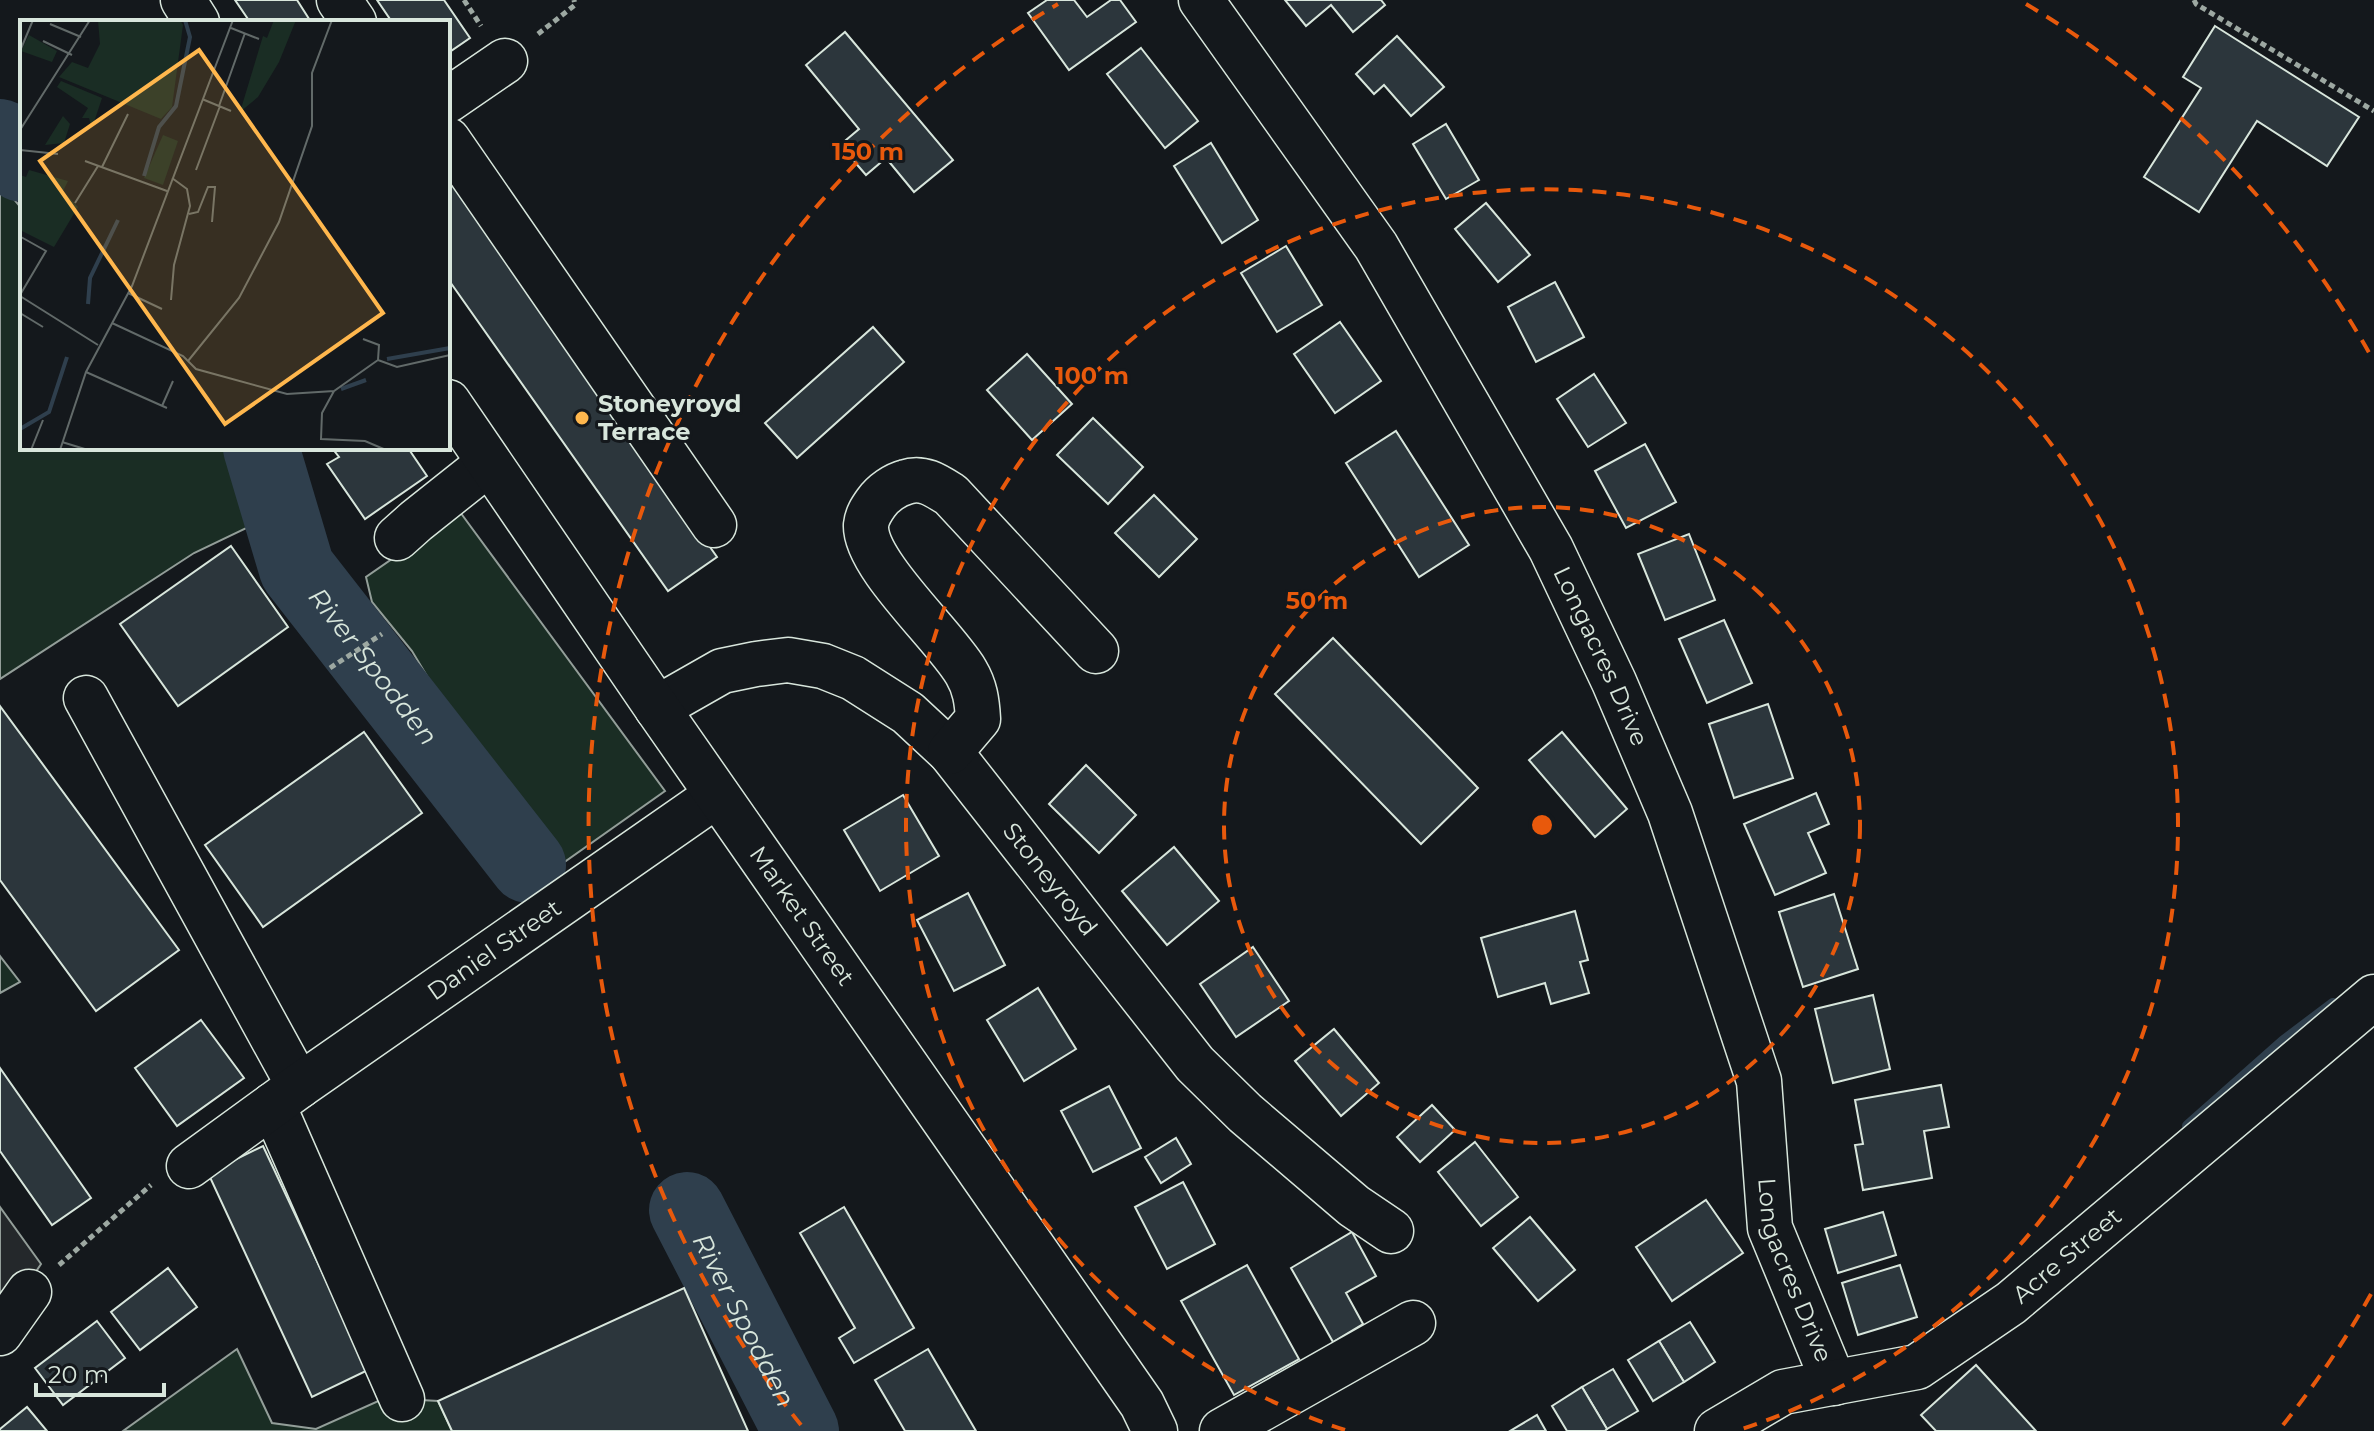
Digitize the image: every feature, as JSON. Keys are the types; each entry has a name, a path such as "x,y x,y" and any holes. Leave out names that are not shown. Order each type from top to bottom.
{"street":[{"path":"183,0 196,20"},
{"path":"339,0 353,20"},
{"name":"Longacres Drive","path":"1201,0 1376,246 1551,549 1614,682 1670,813 1759,1081 1770,1228 1834,1383"},
{"path":"450,99 505,61"},
{"path":"450,143 714,525"},
{"name":"Market Street","path":"450,405 717,795 1142,1404 1155,1431"},
{"path":"397,538 489,463"},
{"path":"950,752 978,719 977,696 966,671 879,562 866,528 869,513 880,497 898,484 915,479 935,484 951,495 1096,651"},
{"name":"Stoneyroyd","path":"657,708 722,671 788,660 823,666 853,678 908,713 950,752 1195,1064 1245,1113 1343,1197 1391,1231"},
{"path":"86,698 286,1095 402,1399"},
{"name":"Daniel Street","path":"189,1166 717,795"},
{"name":"Acre Street","path":"1717,1431 1783,1392 1917,1367 2011,1303 2374,997"},
{"path":"0,1333 29,1292"},
{"path":"1222,1431 1413,1323"}],"path":[{"path":"505,61 575,5 574,0"},
{"path":"2194,0 2374,111"},
{"path":"330,668 382,634"},
{"path":"29,1292 168,1169 189,1166"}],"green space":[{"path":"0,182 20,207 20,450 240,450 257,523 194,553 0,679"},
{"path":"460,512 665,791 546,875 412,651 372,602 366,577"},
{"path":"0,956 20,982 0,993"},
{"path":"237,1349 272,1423 316,1429 385,1398 438,1401 452,1431 123,1431"}],"shaded area":[{"path":"0,1207 41,1264 0,1326"}],"building":[{"path":"235,0 297,0 310,20 249,20"},
{"path":"377,0 444,0 470,38 450,52 450,20 391,20"},
{"path":"1047,0 1074,0 1087,17 1111,0 1120,0 1136,22 1069,70 1028,13"},
{"path":"1285,0 1381,0 1385,5 1353,32 1331,5 1306,26"},
{"path":"2215,26 2359,117 2327,166 2257,121 2199,212 2144,177 2201,88 2183,77"},
{"path":"845,32 953,160 914,192 886,158 866,175 840,145 859,129 806,65"},
{"path":"1397,36 1444,87 1411,116 1384,85 1374,94 1356,74"},
{"path":"1141,48 1198,121 1165,148 1107,74"},
{"path":"1446,124 1479,180 1446,199 1413,144"},
{"path":"1211,143 1258,220 1222,243 1174,166"},
{"name":"Stoneyroyd Terrace","path":"450,177 717,557 668,591 450,282"},
{"path":"1486,203 1530,255 1498,282 1455,229"},
{"path":"1286,246 1322,305 1277,332 1241,273"},
{"path":"1555,282 1584,337 1536,362 1508,307"},
{"path":"1340,322 1381,381 1335,413 1294,354"},
{"path":"873,327 904,362 797,458 765,423"},
{"path":"1027,354 1072,404 1032,440 987,390"},
{"path":"1594,374 1626,423 1588,447 1557,399"},
{"path":"1093,418 1143,467 1108,504 1057,455"},
{"path":"1396,431 1469,545 1419,577 1346,463"},
{"path":"1645,444 1676,502 1626,528 1595,471"},
{"path":"334,450 409,450 427,476 365,519 327,464 339,457"},
{"path":"1154,495 1197,539 1159,577 1115,533"},
{"path":"1689,534 1715,600 1665,620 1638,554"},
{"path":"231,546 288,627 178,706 120,624"},
{"path":"1724,620 1752,683 1707,703 1679,639"},
{"path":"1333,638 1478,788 1421,844 1275,694"},
{"path":"1768,704 1793,778 1734,798 1709,724"},
{"path":"0,706 179,950 96,1011 0,880"},
{"path":"364,732 422,813 263,927 205,845"},
{"path":"1562,732 1627,809 1595,837 1529,760"},
{"path":"1086,765 1136,815 1099,853 1049,804"},
{"path":"1816,793 1829,824 1808,833 1826,873 1775,895 1744,824"},
{"path":"903,795 939,856 880,891 844,830"},
{"path":"1174,847 1219,901 1167,945 1122,891"},
{"path":"968,893 1005,965 954,991 917,920"},
{"path":"1834,894 1858,969 1803,987 1779,912"},
{"path":"1575,911 1588,960 1580,962 1589,993 1551,1004 1545,983 1498,997 1481,938"},
{"path":"1253,947 1289,1001 1236,1037 1200,984"},
{"path":"1038,988 1076,1049 1024,1081 987,1020"},
{"path":"1873,995 1890,1069 1833,1083 1815,1009"},
{"path":"201,1020 244,1078 177,1126 135,1068"},
{"path":"1334,1029 1379,1083 1341,1116 1295,1061"},
{"path":"0,1068 91,1198 52,1225 0,1151"},
{"path":"1941,1085 1949,1127 1924,1131 1932,1178 1863,1190 1855,1145 1863,1144 1855,1100"},
{"path":"1109,1086 1141,1148 1093,1172 1061,1111"},
{"path":"1432,1105 1455,1130 1420,1162 1397,1137"},
{"path":"1176,1138 1191,1164 1161,1183 1145,1157"},
{"path":"1475,1142 1518,1197 1481,1226 1438,1172"},
{"path":"263,1146 368,1370 312,1397 208,1173"},
{"path":"1183,1182 1215,1244 1167,1269 1135,1207"},
{"path":"1706,1200 1743,1253 1672,1301 1636,1247"},
{"path":"844,1207 914,1328 854,1363 839,1338 855,1328 800,1233"},
{"path":"1883,1212 1896,1255 1838,1273 1825,1229"},
{"path":"1530,1217 1575,1270 1538,1301 1493,1248"},
{"path":"1352,1232 1376,1276 1346,1293 1363,1324 1333,1342 1291,1268"},
{"path":"1247,1265 1299,1359 1234,1395 1181,1301"},
{"path":"1900,1265 1917,1317 1858,1335 1842,1283"},
{"path":"168,1268 197,1307 140,1350 111,1312"},
{"path":"684,1288 748,1431 452,1431 438,1401"},
{"path":"97,1321 125,1358 63,1405 35,1368"},
{"path":"1690,1322 1715,1362 1684,1382 1659,1341"},
{"path":"1659,1341 1684,1382 1653,1401 1628,1360"},
{"path":"928,1349 976,1431 905,1431 875,1380"},
{"path":"1976,1365 2036,1431 1936,1431 1921,1415"},
{"path":"1613,1369 1638,1411 1607,1429 1582,1387"},
{"path":"1582,1387 1607,1429 1605,1431 1567,1431 1552,1406"},
{"path":"27,1407 47,1431 0,1431 0,1429"},
{"path":"1537,1415 1546,1431 1510,1431"}],"waterway":[{"name":"River Spodden","path":"0,137 20,162"},
{"name":"River Spodden","path":"262,450 297,569 528,865"},
{"path":"2188,1126 2284,1041 2333,1004"},
{"name":"River Spodden","path":"687,1210 801,1431"}],"place":[{"name":"Stoneyroyd Terrace","path":"582,418"}]}
